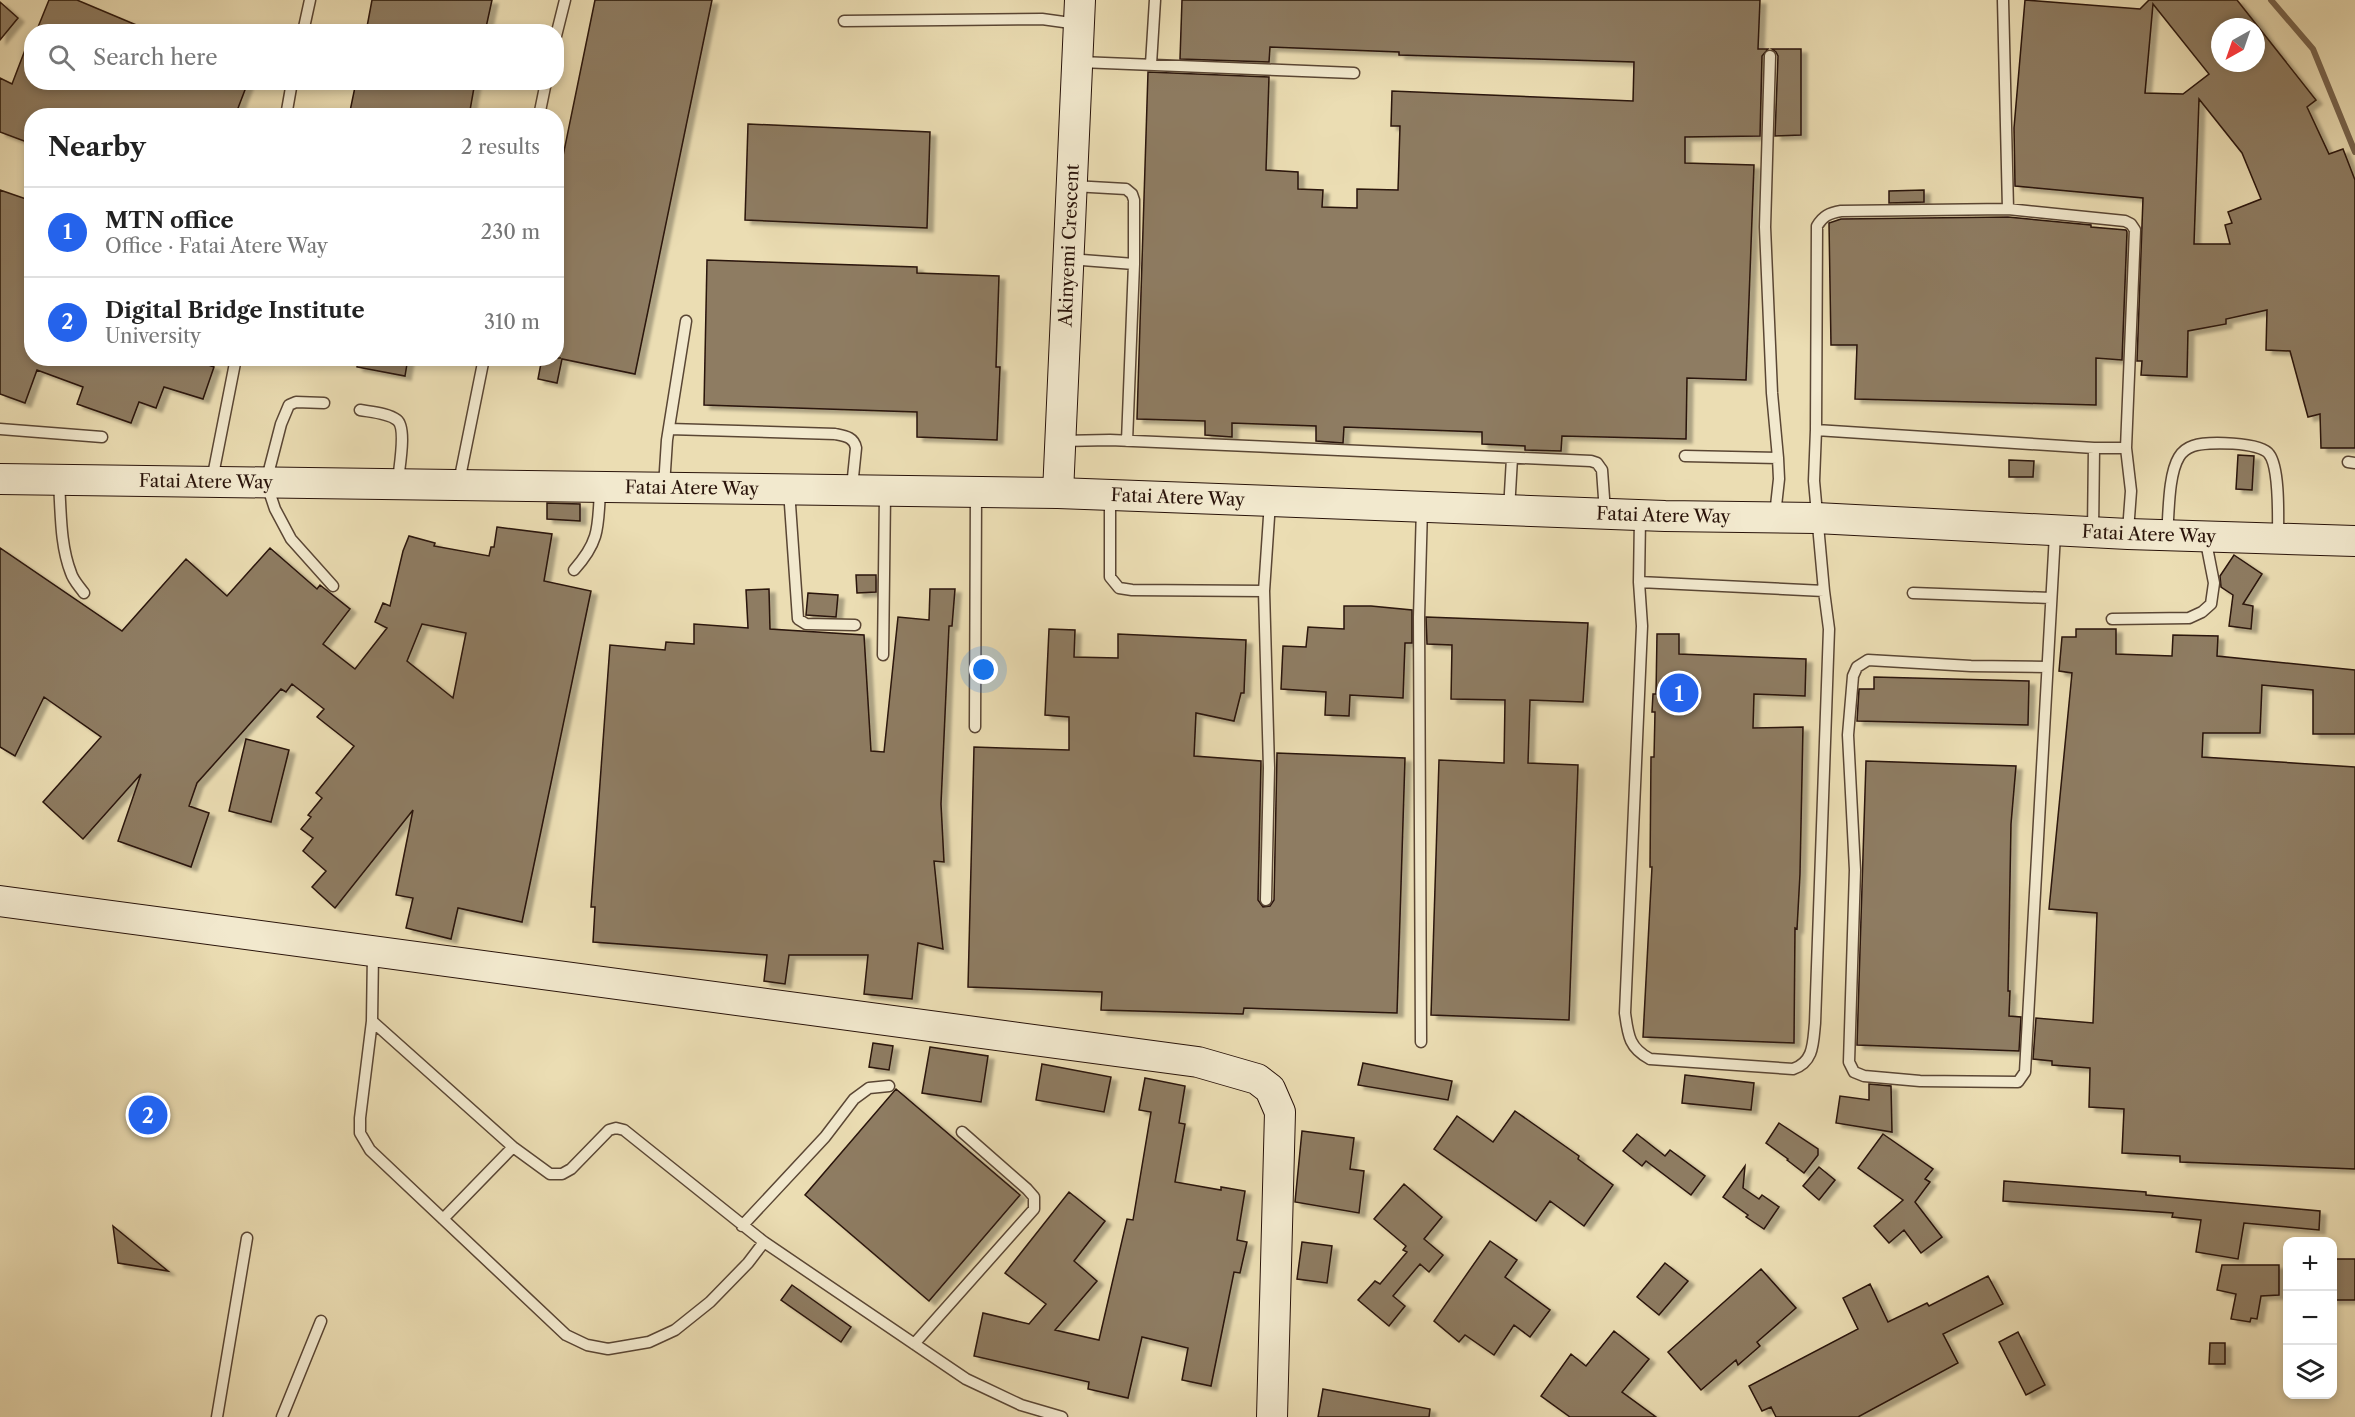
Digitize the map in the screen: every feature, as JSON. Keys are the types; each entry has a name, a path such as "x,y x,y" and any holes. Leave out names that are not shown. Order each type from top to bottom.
{"street":[{"name":"Akinyemi Crescent","path":"1058,493 1080,12"},
{"name":"Fatai Atere Way","path":"0,479 212,480 1058,493 1509,510 1816,518 2167,536 2355,541"},
{"path":"0,901 1198,1062 1257,1079 1270,1089 1280,1112 1272,1417"}],"lane":[{"path":"305,24 310,0"},
{"path":"559,24 565,0"},
{"path":"1152,64 1155,0"},
{"path":"2002,0 2008,209"},
{"path":"844,21 1042,19 1080,12"},
{"path":"1770,56 1765,227 1772,393 1779,479 1774,518"},
{"path":"1077,62 1354,73"},
{"path":"287,108 290,90"},
{"path":"541,108 544,90"},
{"path":"1072,186 1126,189 1132,194 1134,264 1127,441"},
{"path":"1640,514 1639,582 1642,626 1625,1013 1628,1035 1634,1047 1650,1059 1793,1069 1803,1065 1809,1058 1813,1047 1815,1023 1829,629 1814,481 1817,226 1821,219 1828,214 1841,212 2008,209 2125,221 2134,226 2126,448 2131,491 2128,534"},
{"path":"1069,259 1134,264"},
{"path":"664,487 669,429 686,321"},
{"path":"212,480 234,366"},
{"path":"458,485 482,366"},
{"path":"324,403 296,402 289,405 281,424 266,482 275,509 291,539 333,586"},
{"path":"360,410 394,418 400,422 403,432 398,484"},
{"path":"0,429 102,437"},
{"path":"669,429 835,434 849,437 855,442 856,448 852,490"},
{"path":"1816,430 2094,448 2126,448"},
{"path":"1061,441 1127,441 1597,463 1602,470 1605,513"},
{"path":"2167,536 2175,467 2185,450 2200,444 2255,446 2265,449 2271,455 2278,493 2278,539"},
{"path":"2093,532 2094,448"},
{"path":"1685,456 1778,458"},
{"path":"1509,510 1512,458"},
{"path":"59,480 61,526 66,557 71,575 84,593"},
{"path":"574,570 591,550 597,536 601,486"},
{"path":"789,490 798,619 806,624 855,624"},
{"path":"882,655 885,490"},
{"path":"975,727 976,491"},
{"path":"1110,495 1110,577 1119,588 1264,591"},
{"path":"1266,900 1269,768 1264,591 1270,501"},
{"path":"1421,1042 1419,617 1422,507"},
{"path":"2047,667 1971,666 1868,660 1857,667 1853,676 1848,735 1855,870 1849,1062 1854,1072 1864,1076 1920,1081 2018,1082 2025,1072 2055,530"},
{"path":"2112,619 2189,618 2202,612 2211,604 2214,583 2205,537"},
{"path":"1639,582 1824,591"},
{"path":"1913,593 2050,598"},
{"path":"373,952 372,1021 362,1094 360,1133 370,1150 566,1335 586,1346 608,1349 649,1342 675,1330 710,1302 748,1263 764,1242"},
{"path":"372,1021 513,1147 550,1174 562,1174 582,1159 609,1130 616,1128 624,1130 742,1226 966,1379 1021,1405 1062,1417"},
{"path":"742,1226 825,1137 854,1099 869,1088 889,1086"},
{"path":"914,1344 1034,1209 1034,1197 1027,1189 962,1132"},
{"path":"443,1219 513,1147"},
{"path":"217,1417 247,1238"},
{"path":"282,1417 321,1321"}],"building":[{"path":"49,0 77,0 134,24 39,24"},
{"path":"372,0 492,0 487,24 368,24"},
{"path":"595,0 712,0 635,374 564,359 564,151"},
{"path":"1182,0 1760,0 1758,49 1768,49 1762,56 1760,136 1685,137 1685,163 1754,165 1746,380 1687,378 1686,439 1562,436 1561,451 1525,450 1525,446 1482,444 1482,432 1344,427 1343,443 1316,441 1316,426 1232,423 1232,437 1205,435 1205,421 1137,419 1148,72 1269,77 1266,170 1298,172 1298,189 1323,190 1322,207 1357,208 1357,189 1398,190 1400,126 1391,126 1392,91 1633,101 1634,62 1399,55 1399,52 1270,47 1269,62 1180,59"},
{"path":"2025,0 2140,9 2149,0 2237,0 2251,18 2211,18 2211,72 2265,72 2265,35 2316,100 2307,107 2329,154 2343,149 2355,180 2355,448 2321,448 2320,414 2308,417 2290,351 2266,350 2267,310 2226,319 2226,324 2188,331 2187,377 2141,375 2142,361 2137,361 2143,198 2015,186 2014,128","holes":["2153,4 2209,74 2183,94 2145,93","2199,99 2242,153 2261,199 2228,212 2232,223 2225,225 2230,244 2194,244"]},
{"path":"0,2 18,18 0,40"},
{"path":"1772,49 1801,49 1801,135 1775,136 1778,56"},
{"path":"24,53 24,90 245,90 238,108 24,108 24,141 0,132 0,78 12,84"},
{"path":"354,90 474,90 470,108 351,108"},
{"path":"748,124 930,132 927,228 745,220"},
{"path":"0,190 24,198 24,366 214,367 203,399 164,387 156,408 139,402 131,423 77,404 83,387 37,370 25,403 0,394"},
{"path":"1924,190 1924,202 1889,203 1889,191"},
{"path":"2008,217 2091,225 2091,227 2126,230 2127,232 2122,360 2096,358 2096,405 1855,399 1857,345 1831,345 1829,223 1841,219"},
{"path":"707,260 917,267 917,273 999,276 996,367 1000,367 997,440 917,437 917,412 704,405"},
{"path":"357,366 407,366 405,376"},
{"path":"540,366 561,366 557,383 538,379"},
{"path":"2238,455 2254,456 2252,490 2236,489"},
{"path":"2009,460 2034,461 2033,477 2009,477"},
{"path":"547,503 580,504 580,521 547,519"},
{"path":"497,527 552,534 544,581 591,591 522,922 458,908 451,939 406,928 413,898 396,895 413,810 335,908 312,887 326,871 303,851 313,838 301,829 311,817 308,815 322,798 316,793 354,746 317,717 324,709 292,684 286,692 281,689 197,783 189,806 209,813 191,867 118,841 141,774 83,839 43,802 101,737 44,697 15,756 0,747 0,548 122,631 186,559 227,596 270,548 317,589 320,585 350,609 323,644 355,669 387,628 375,622 383,603 390,606 403,551 409,536 435,543 434,546 489,556 491,547 494,547","holes":["422,624 466,633 453,698 407,661"]},
{"path":"2234,555 2262,574 2243,604 2253,606 2251,629 2229,626 2233,595 2221,587 2220,576"},
{"path":"856,575 876,575 876,592 857,593"},
{"path":"769,589 770,629 864,635 871,751 884,752 898,617 929,620 930,589 955,589 952,626 949,626 941,804 944,862 934,861 943,949 918,943 912,999 864,994 868,955 789,955 785,984 764,981 767,955 593,942 595,907 591,907 610,645 665,650 666,642 694,644 694,624 748,628 746,590"},
{"path":"808,593 838,595 836,617 806,615"},
{"path":"1344,606 1412,610 1412,643 1405,643 1403,698 1350,695 1349,716 1325,715 1326,692 1281,689 1283,646 1306,647 1308,627 1344,629"},
{"path":"1426,617 1588,623 1583,702 1530,700 1528,763 1578,765 1569,1020 1431,1015 1439,760 1504,763 1505,700 1451,699 1452,645 1427,644"},
{"path":"1049,629 1075,630 1074,657 1118,658 1118,634 1246,640 1244,693 1241,693 1234,721 1196,713 1194,756 1261,761 1258,900 1263,907 1270,906 1274,900 1277,753 1405,758 1397,1013 1244,1008 1243,1014 1101,1010 1102,992 968,987 974,747 1069,750 1069,717 1045,715"},
{"path":"2076,629 2116,629 2116,654 2172,656 2173,635 2218,636 2217,656 2355,670 2355,734 2313,734 2313,690 2262,685 2260,733 2203,733 2202,757 2355,767 2355,1169 2180,1162 2180,1156 2122,1153 2124,1109 2089,1107 2090,1068 2052,1065 2052,1061 2033,1059 2036,1018 2093,1023 2097,913 2049,909 2072,673 2059,671 2062,637 2076,637"},
{"path":"1657,634 1679,634 1679,654 1806,659 1805,696 1754,694 1753,728 1803,727 1800,874 1797,929 1795,928 1794,1043 1643,1037 1652,867 1650,867 1651,757 1654,757 1655,712 1652,712 1653,694 1656,694"},
{"path":"1874,677 2029,681 2028,725 1857,721 1859,689 1874,689"},
{"path":"246,739 289,750 271,822 229,811"},
{"path":"1866,761 2016,766 2011,824 2008,991 2010,991 2009,1016 2021,1017 2019,1051 1857,1045"},
{"path":"873,1043 893,1046 889,1070 869,1067"},
{"path":"930,1047 988,1056 981,1102 922,1093"},
{"path":"1363,1063 1452,1081 1448,1100 1358,1085"},
{"path":"1042,1064 1111,1077 1104,1112 1036,1100"},
{"path":"1685,1075 1754,1083 1751,1110 1682,1103"},
{"path":"1145,1078 1185,1086 1179,1123 1185,1124 1175,1182 1221,1190 1221,1187 1245,1191 1237,1240 1247,1242 1240,1273 1234,1272 1211,1386 1182,1380 1188,1348 1142,1337 1128,1398 1088,1389 1089,1382 974,1356 983,1313 1029,1324 1046,1304 1005,1273 1069,1192 1105,1221 1074,1261 1097,1281 1055,1330 1099,1340 1127,1219 1133,1220 1151,1112 1139,1110"},
{"path":"1869,1084 1891,1086 1892,1132 1836,1123 1840,1096 1869,1100"},
{"path":"896,1089 1020,1195 929,1301 805,1195"},
{"path":"1515,1111 1579,1156 1578,1159 1613,1185 1584,1226 1550,1201 1536,1221 1434,1149 1457,1116 1493,1142"},
{"path":"1779,1123 1818,1149 1818,1155 1804,1173 1766,1143"},
{"path":"1302,1131 1354,1138 1350,1169 1364,1171 1359,1213 1295,1202"},
{"path":"1637,1134 1665,1156 1670,1150 1705,1176 1691,1195 1646,1161 1642,1166 1623,1151"},
{"path":"1883,1134 1933,1169 1925,1179 1930,1182 1915,1202 1942,1237 1921,1253 1904,1230 1889,1243 1874,1226 1903,1200 1858,1168"},
{"path":"1745,1166 1743,1188 1759,1199 1762,1195 1779,1207 1764,1229 1723,1197"},
{"path":"1819,1167 1835,1180 1819,1200 1803,1186"},
{"path":"2004,1181 2146,1192 2146,1195 2320,1211 2319,1230 2244,1223 2238,1259 2196,1252 2201,1220 2172,1217 2173,1213 2003,1201"},
{"path":"1404,1184 1442,1217 1424,1239 1443,1255 1429,1272 1420,1264 1393,1296 1405,1306 1389,1326 1358,1300 1375,1281 1380,1284 1407,1252 1403,1250 1406,1246 1374,1219"},
{"path":"113,1226 168,1271 118,1263"},
{"path":"1490,1241 1517,1260 1505,1277 1550,1310 1530,1337 1514,1325 1494,1355 1465,1335 1459,1342 1434,1321"},
{"path":"1302,1242 1332,1246 1327,1283 1297,1279"},
{"path":"2337,1259 2355,1259 2355,1300 2337,1300"},
{"path":"1665,1263 1688,1281 1659,1315 1637,1297"},
{"path":"2222,1265 2279,1265 2279,1295 2261,1296 2257,1319 2251,1318 2250,1322 2231,1319 2236,1294 2217,1290"},
{"path":"1761,1269 1796,1308 1757,1342 1760,1346 1738,1365 1736,1360 1701,1390 1668,1352"},
{"path":"1988,1276 2003,1304 1943,1334 1958,1363 1858,1417 1776,1417 1771,1407 1762,1411 1749,1386 1858,1329 1843,1298 1870,1284 1888,1322 1927,1303 1929,1306"},
{"path":"792,1285 851,1327 841,1342 781,1300"},
{"path":"1614,1331 1649,1359 1622,1392 1656,1417 1570,1417 1541,1396 1571,1354 1586,1366"},
{"path":"2018,1332 2045,1385 2026,1395 1999,1342"},
{"path":"2210,1343 2225,1343 2225,1364 2209,1364"},
{"path":"1323,1389 1430,1409 1429,1417 1318,1417"}],"waterway":[{"path":"2271,0 2313,49 2355,152"}],"place":[{"name":"MTN office","path":"1679,693"},
{"name":"Digital Bridge Institute","path":"148,1115"}]}
